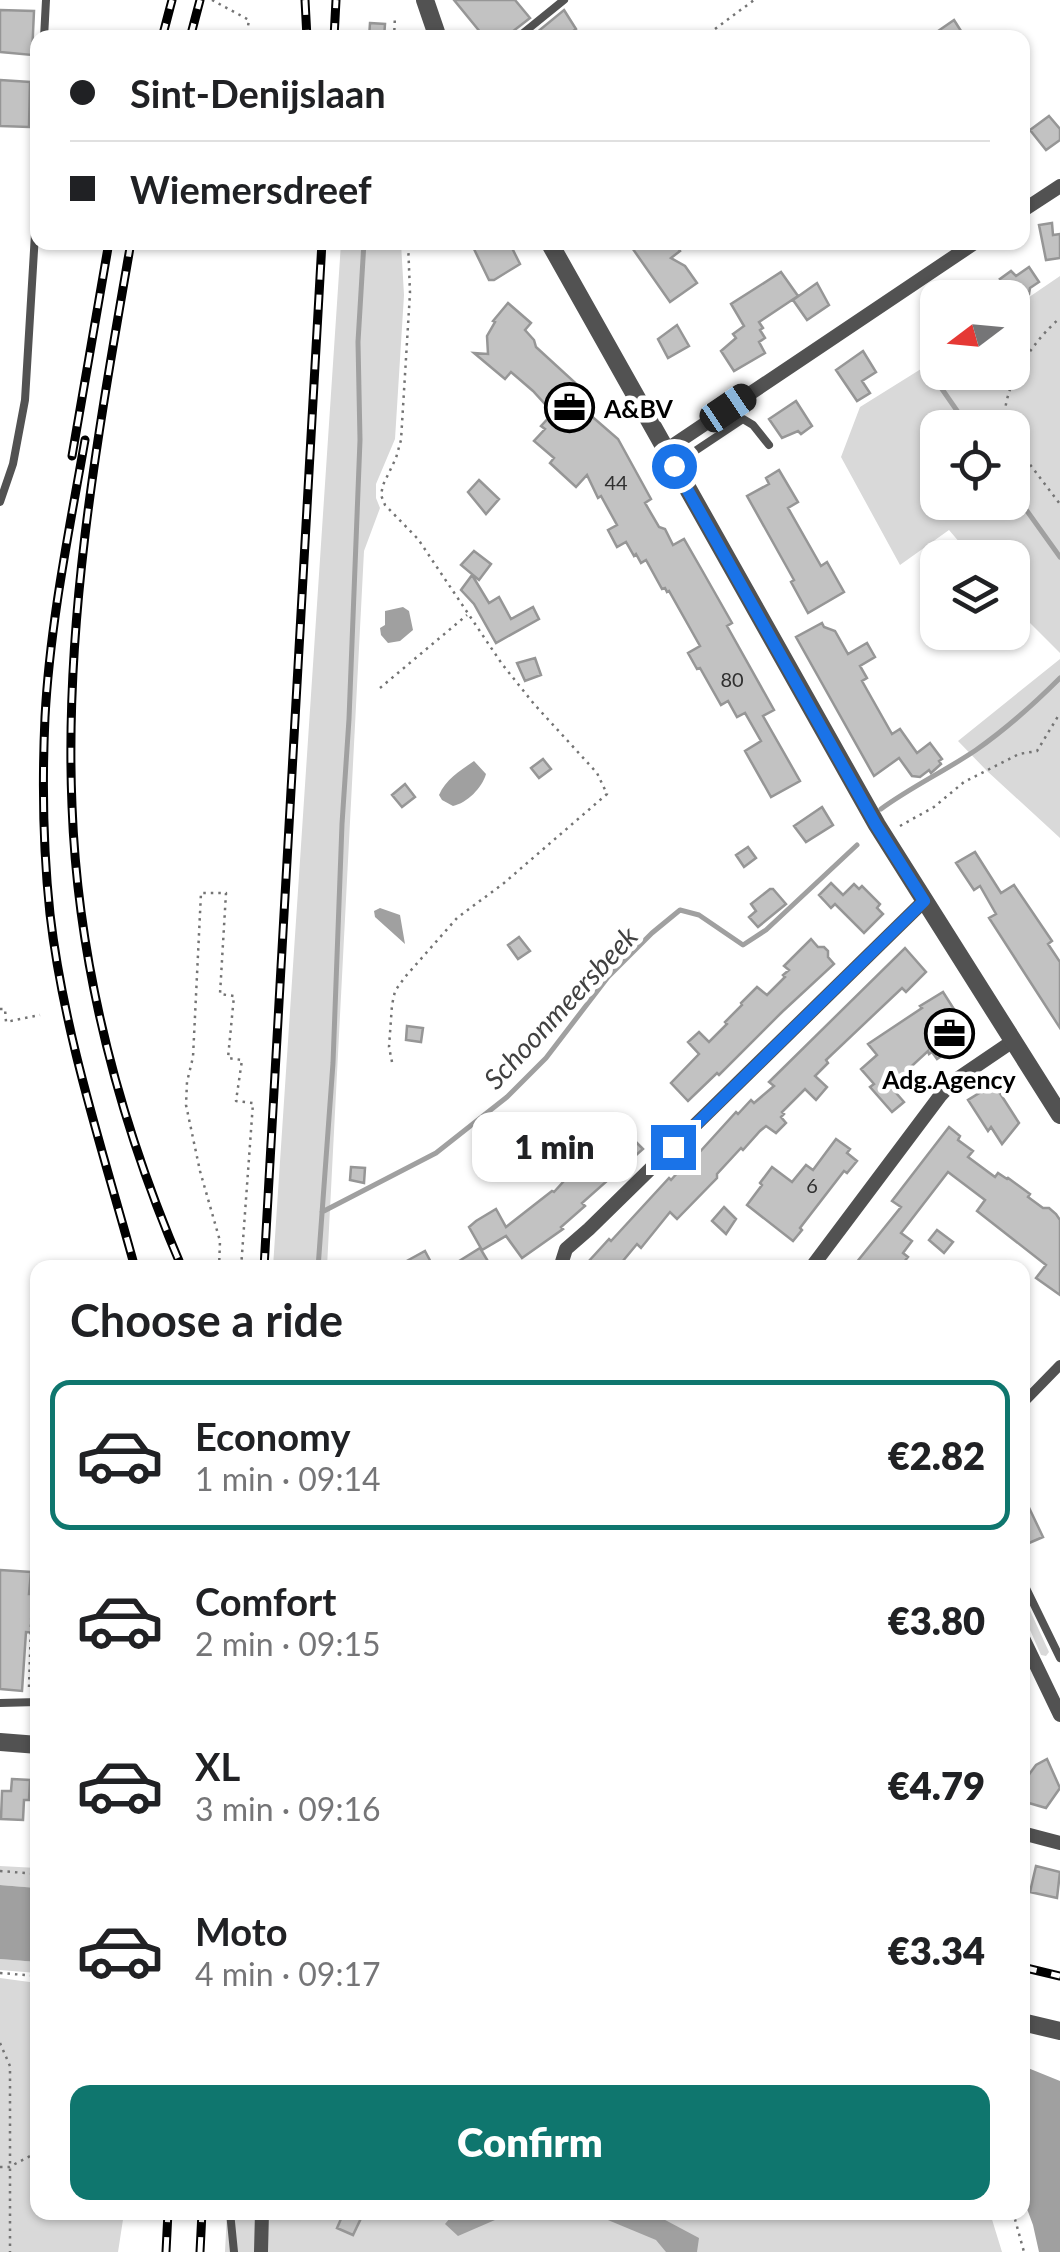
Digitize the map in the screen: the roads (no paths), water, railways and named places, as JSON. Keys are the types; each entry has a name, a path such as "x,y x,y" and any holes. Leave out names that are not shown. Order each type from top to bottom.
{"street":[{"path":"425,0 435,30"},
{"path":"1030,207 1060,186"},
{"path":"553,250 882,835 1060,1114"},
{"path":"670,458 965,250"},
{"path":"563,1260 566,1249 924,901"},
{"path":"817,1260 940,1096 954,1081 1013,1040"},
{"path":"1030,1396 1060,1365"},
{"path":"1030,1652 1060,1715"},
{"path":"0,1742 30,1744"},
{"path":"1030,1835 1060,1843"},
{"path":"1030,2024 1060,2031"},
{"path":"261,2252 262,2220"}],"lane":[{"path":"44,30 46,0"},
{"path":"527,30 564,0"},
{"path":"0,502 13,464 25,400 34,250"},
{"path":"670,458 743,419 769,445"},
{"path":"1030,1596 1060,1658 1040,1672"},
{"path":"0,1703 30,1703"},
{"path":"231,2220 234,2252"}],"waterway":[{"path":"319,1260 333,1063 349,719 364,250"},
{"path":"943,390 957,410"},
{"path":"1030,515 1060,557"},
{"name":"Schoonmeersbeek","path":"881,809 987,742 1060,678"},
{"name":"Schoonmeersbeek","path":"322,1212 436,1153 507,1097 546,1058 608,977 680,910 699,915 743,945 766,930 857,845"}],"railway":[{"path":"164,30 172,0"},
{"path":"192,30 200,0"},
{"path":"305,0 307,30"},
{"path":"334,30 336,0"},
{"path":"72,456 108,250"},
{"path":"130,250 86,523 73,665 72,806 83,925 106,1042 139,1156 179,1260"},
{"path":"264,1260 322,250"},
{"path":"85,440 47,682 46,865 65,1004 133,1260"},
{"path":"1030,1969 1060,1976"},
{"path":"166,2252 168,2220"},
{"path":"200,2252 202,2220"}],"place":[{"name":"A&BV","path":"569,408"},
{"name":"Adg.Agency","path":"949,1033"}]}
